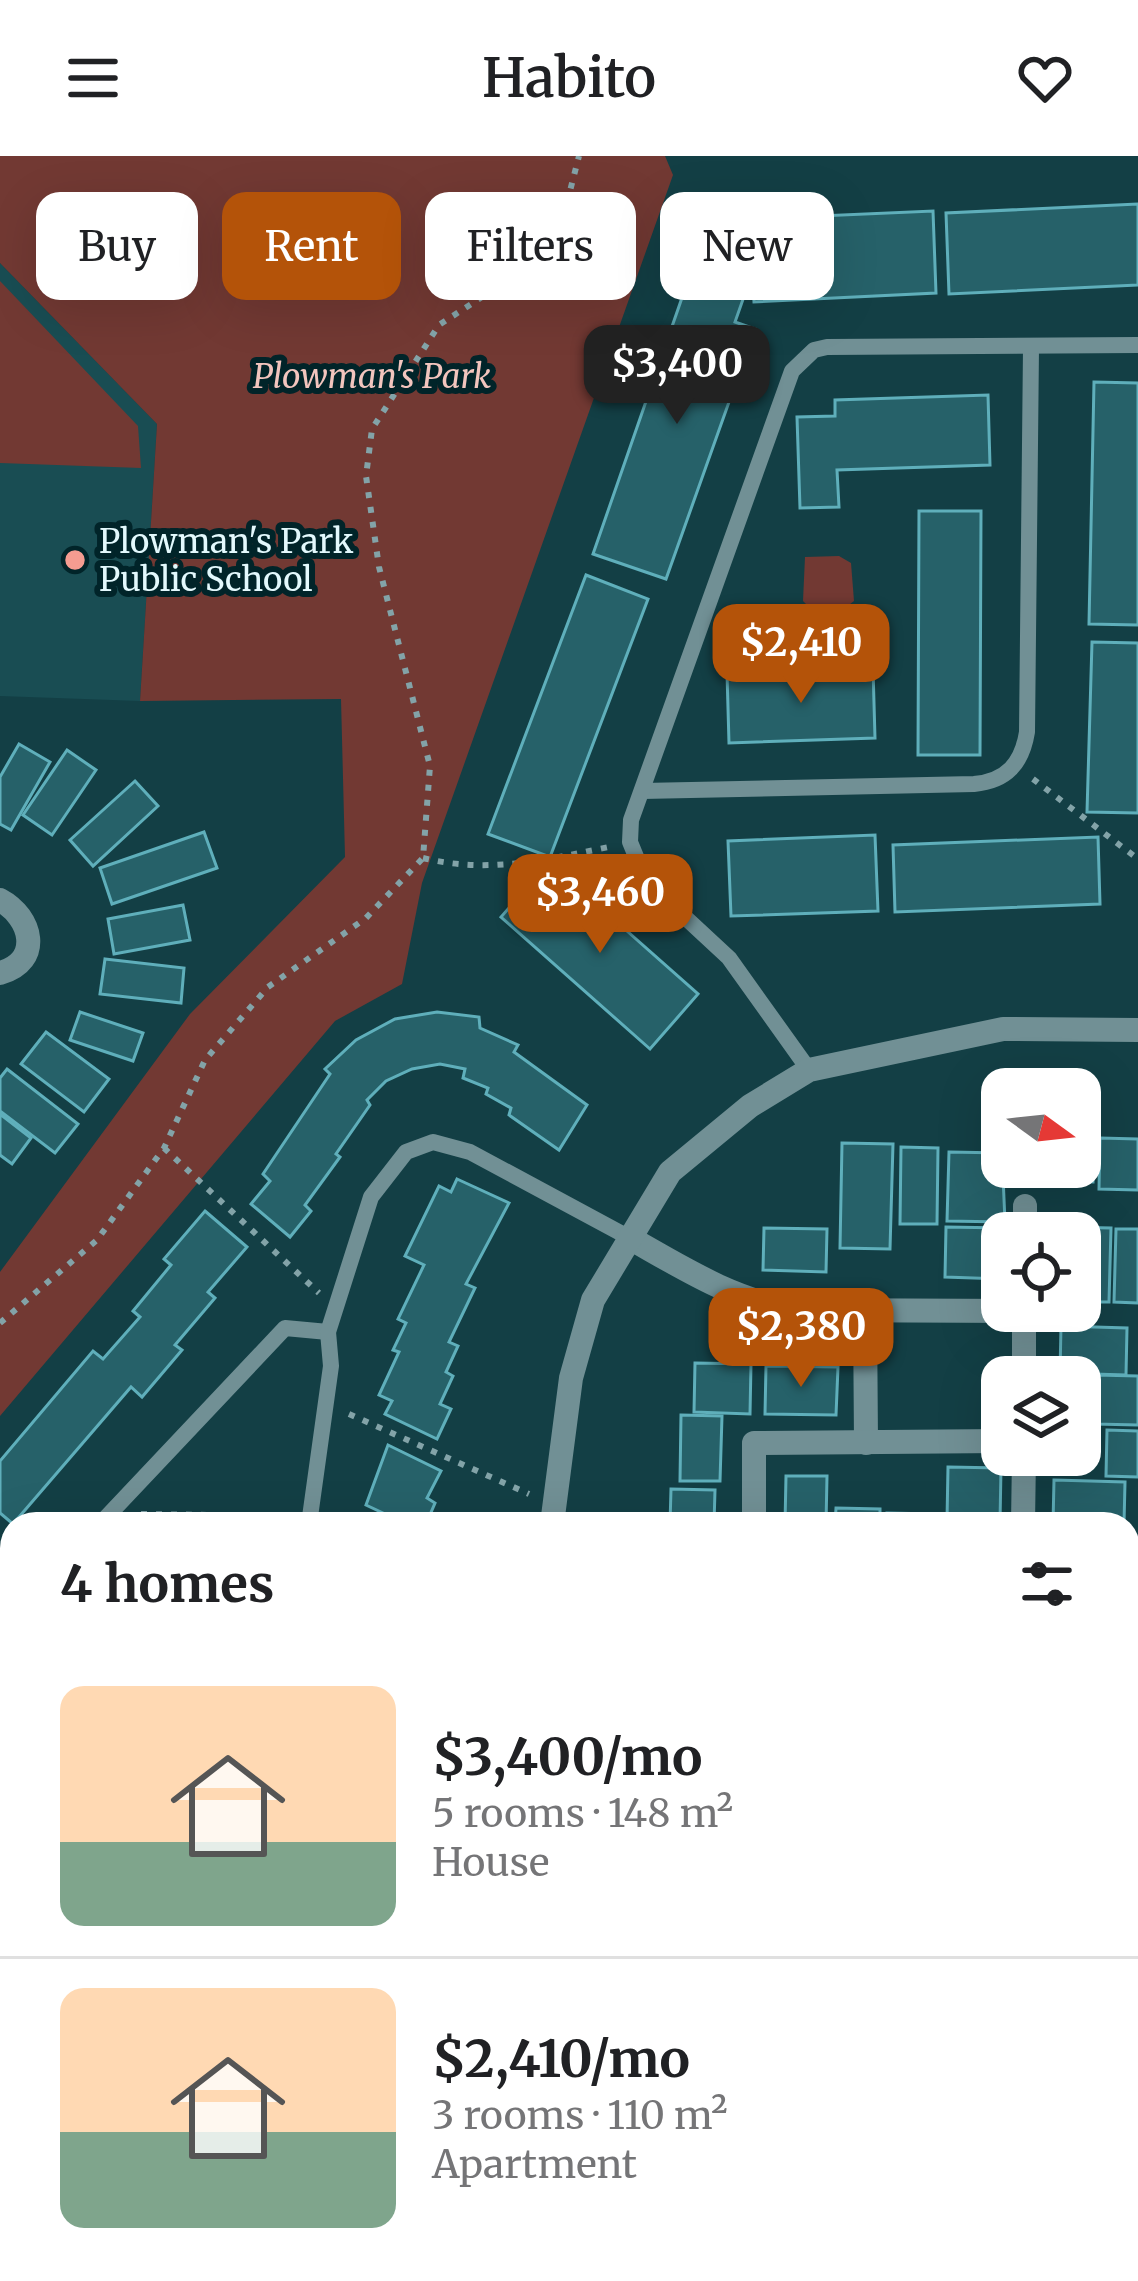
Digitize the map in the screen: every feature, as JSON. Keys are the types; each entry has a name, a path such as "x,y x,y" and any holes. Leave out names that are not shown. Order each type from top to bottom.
{"street":[{"path":"0,900 20,912 30,931 27,953 14,969 0,973"},
{"path":"553,1512 571,1378 593,1300 670,1172 750,1106 809,1070 1003,1029 1138,1030"},
{"path":"1025,1206 1025,1212"},
{"path":"628,1237 728,1293 761,1305 981,1311"},
{"path":"865,1310 866,1442"},
{"path":"754,1512 754,1443 981,1441"},
{"path":"1023,1512 1024,1476"}],"lane":[{"path":"809,1070 729,958 646,881 630,842 642,791 786,384 801,360 827,347 1138,345"},
{"path":"642,791 974,784 996,780 1016,766 1028,732 1031,348"},
{"path":"310,1512 331,1366 328,1332 334,1308 371,1197 406,1152 433,1142 470,1151 628,1237"},
{"path":"111,1512 285,1328 328,1332"}],"path":[{"path":"0,1323 97,1240 164,1148 205,1060 255,1001 366,918 423,858 430,766 379,567 366,476 372,429 439,326 508,280 561,226 579,156"},
{"path":"1016,766 1138,860"},
{"path":"423,858 467,869 517,866 630,842"},
{"path":"164,1148 334,1308"},
{"path":"325,1403 547,1512"}],"shaded area":[{"name":"Plowman's Park Public School","path":"0,263 157,424 140,701 0,696"}],"green space":[{"name":"Plowman's Park","path":"0,156 665,156 673,175 667,192 660,192 660,212 636,279 636,192 425,192 425,300 629,300 422,883 402,984 335,1021 0,1416 0,1272 190,1014 345,857 341,699 140,701 157,424 36,300 198,300 198,192 36,192 36,300 0,263"},
{"path":"0,281 138,426 141,468 0,463"},
{"path":"839,556 851,563 854,601 841,611 813,611 803,601 805,557"}],"building":[{"path":"1138,204 1138,285 949,294 946,213"},
{"path":"933,211 936,293 834,298 834,215"},
{"path":"681,300 743,300 735,322 755,329 666,579 593,554"},
{"path":"1094,382 1138,383 1138,625 1089,624"},
{"path":"988,395 990,465 837,470 839,507 800,508 797,417 835,416 835,400"},
{"path":"919,511 981,511 980,755 918,755"},
{"path":"586,575 648,599 550,857 488,834"},
{"path":"1092,642 1138,643 1138,813 1087,812"},
{"path":"873,668 875,738 729,743 727,673"},
{"path":"19,744 50,762 11,830 0,824 0,777"},
{"path":"67,750 96,770 52,835 23,815"},
{"path":"135,781 158,806 93,866 70,840"},
{"path":"204,832 217,868 112,904 100,868"},
{"path":"875,835 878,911 731,916 728,841"},
{"path":"1098,837 1100,904 895,912 893,845"},
{"path":"549,862 698,994 650,1049 501,917"},
{"path":"183,905 190,940 114,954 108,919"},
{"path":"105,959 184,968 181,1003 100,994"},
{"path":"80,1012 143,1033 133,1061 70,1040"},
{"path":"437,1012 479,1017 480,1028 518,1045 514,1052 587,1105 559,1150 509,1115 511,1108 486,1094 488,1088 463,1078 465,1069 440,1064 412,1069 386,1081 367,1100 370,1105 336,1154 340,1157 305,1205 311,1211 290,1237 251,1204 270,1181 263,1174 330,1074 325,1069 356,1040 395,1019"},
{"path":"46,1032 109,1079 84,1112 21,1064"},
{"path":"7,1069 78,1124 55,1153 0,1111 0,1078"},
{"path":"0,1114 31,1138 12,1164 0,1155"},
{"path":"1101,1138 1138,1139 1138,1190 1099,1189"},
{"path":"842,1143 893,1144 890,1249 840,1248"},
{"path":"901,1147 938,1148 937,1224 900,1224"},
{"path":"949,1152 981,1153 981,1188 1004,1188 1005,1212 981,1212 981,1222 947,1221"},
{"path":"457,1179 509,1203 466,1284 475,1288 449,1342 458,1346 446,1372 453,1376 440,1404 451,1409 437,1439 385,1414 392,1401 379,1395 399,1352 393,1350 406,1323 398,1319 424,1265 405,1256 439,1186 451,1192"},
{"path":"205,1211 247,1247 208,1292 215,1298 175,1345 182,1350 142,1397 131,1387 23,1512 0,1512 0,1461 93,1351 103,1359 140,1317 133,1311 171,1265 164,1259"},
{"path":"946,1227 981,1228 981,1278 945,1277"},
{"path":"764,1228 827,1229 826,1272 763,1270"},
{"path":"1101,1228 1111,1228 1109,1302 1101,1302"},
{"path":"1116,1229 1138,1229 1138,1303 1114,1302"},
{"path":"1127,1328 1126,1375 1101,1374 1101,1356 1060,1356 1061,1332"},
{"path":"695,1363 751,1364 750,1414 694,1412"},
{"path":"766,1366 838,1367 836,1415 765,1414"},
{"path":"1101,1375 1138,1376 1138,1425 1101,1424"},
{"path":"681,1415 722,1416 720,1481 680,1481"},
{"path":"1107,1430 1138,1431 1138,1477 1106,1476"},
{"path":"388,1445 441,1471 427,1498 435,1503 431,1512 381,1512 366,1505"},
{"path":"948,1467 981,1468 981,1476 1001,1476 1000,1512 947,1512"},
{"path":"786,1476 827,1476 826,1512 785,1512"},
{"path":"1054,1480 1125,1482 1124,1512 1053,1512"},
{"path":"671,1489 715,1490 714,1512 670,1512"},
{"path":"836,1508 880,1509 880,1512 836,1512"}],"place":[{"name":"Plowman's Park Public School","path":"75,560"}]}
